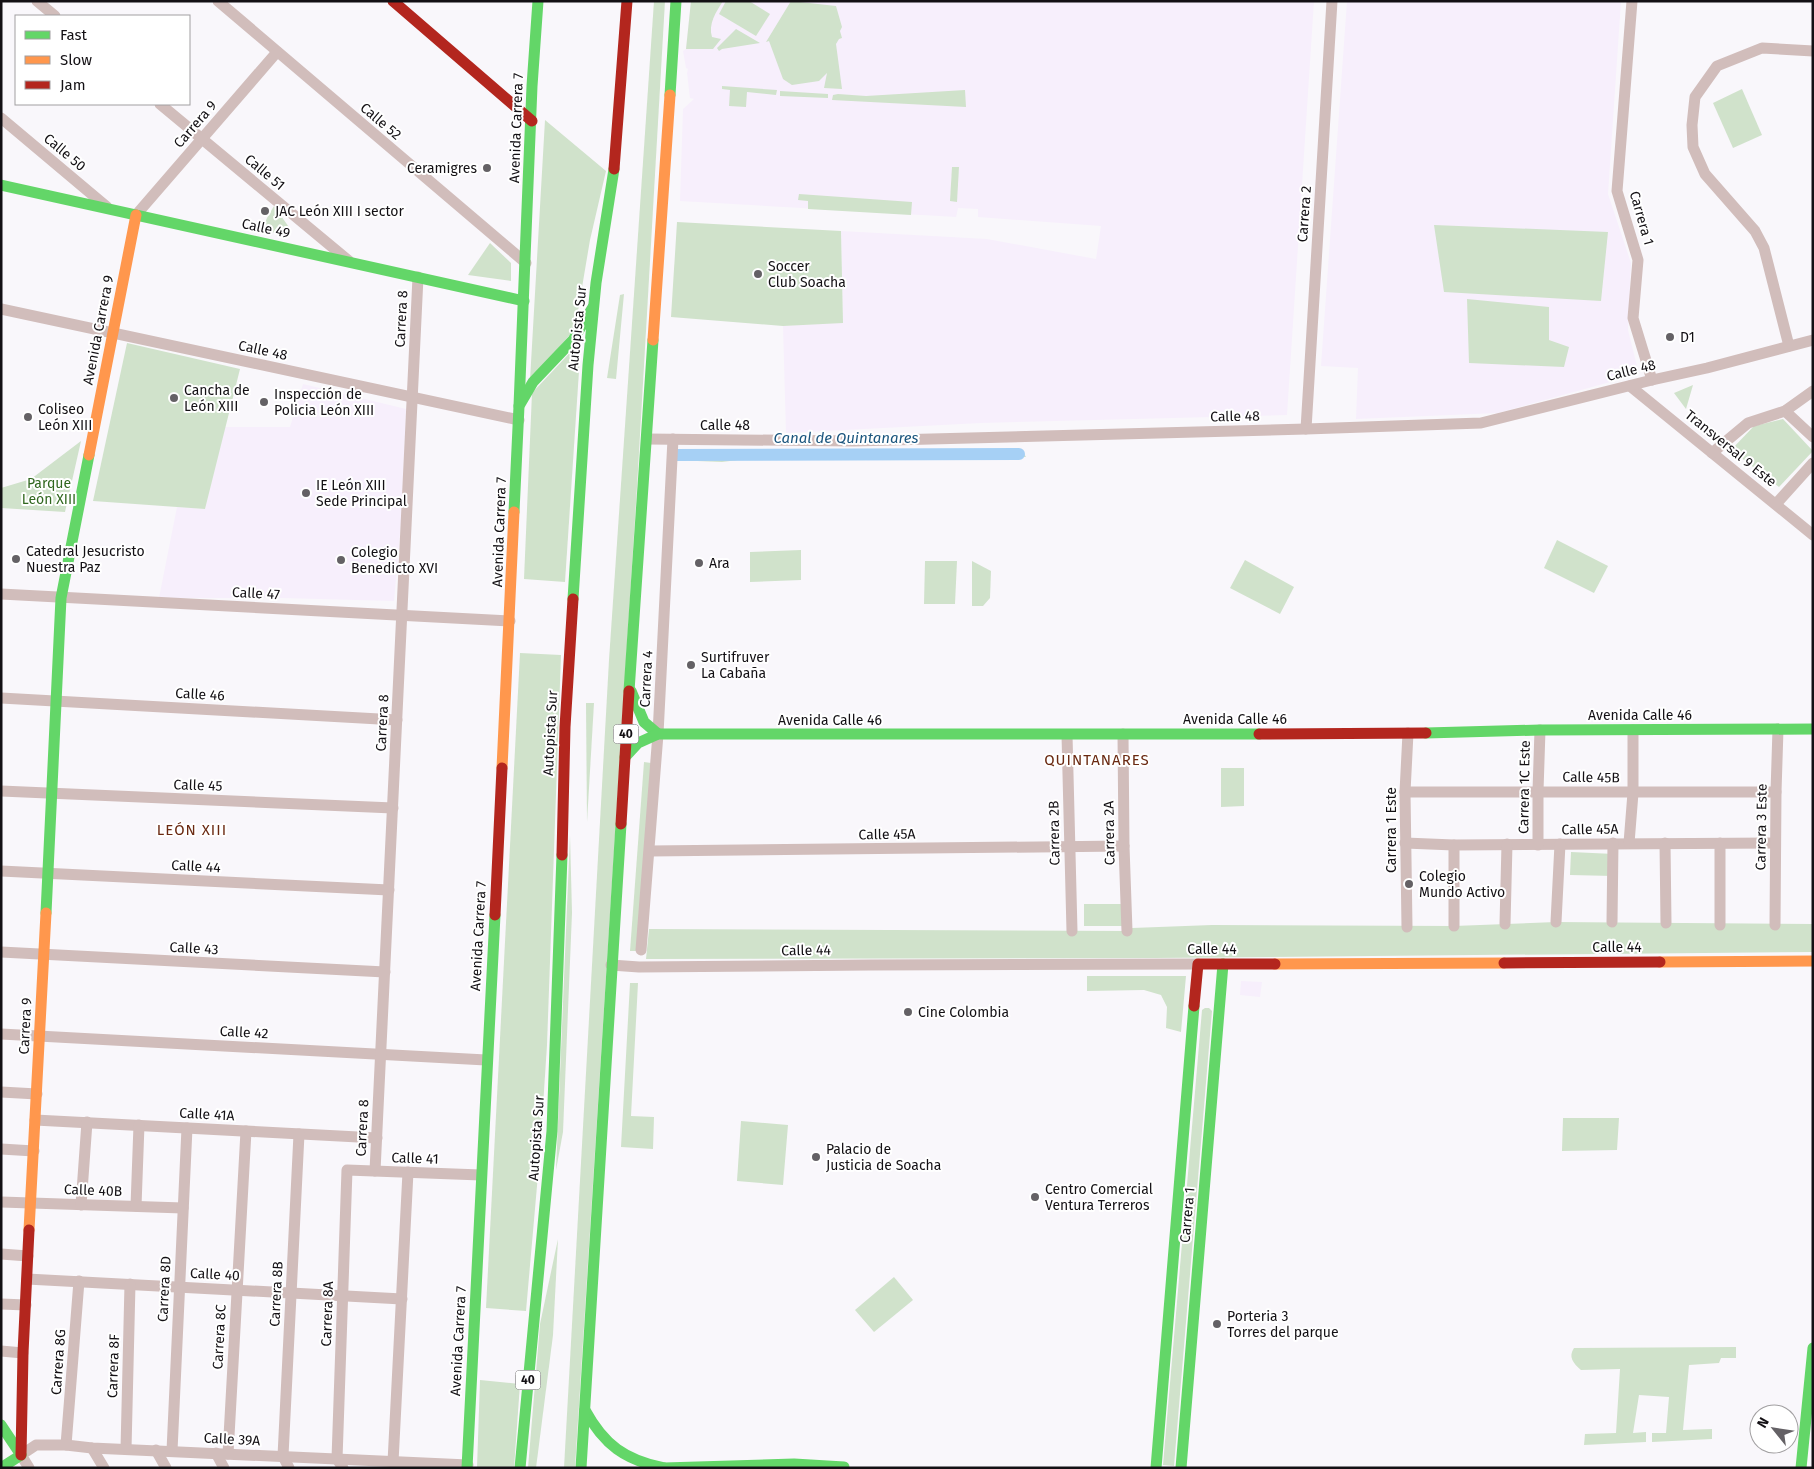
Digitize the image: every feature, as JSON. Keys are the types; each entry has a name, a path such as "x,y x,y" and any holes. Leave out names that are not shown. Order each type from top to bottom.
{"main road":[{"path":"393,1 532,121"},
{"name":"Avenida Carrera 7","path":"468,1466 486,1060 510,621 532,86 538,1"},
{"name":"Autopista Sur","path":"520,1468 552,1131 558,995 565,726 593,307 616,158 627,1"},
{"name":"40","path":"582,1468 611,965 676,1"},
{"name":"Calle 49","path":"1,185 524,301"},
{"name":"Avenida Carrera 9","path":"60,598 136,215"},
{"path":"519,406 533,382 573,340 593,307"},
{"name":"Carrera 9","path":"21,1455 23,1353 57,701 60,598"},
{"path":"625,757 638,743 658,734 644,722 629,686"},
{"name":"Avenida Calle 46","path":"658,734 1408,733 1540,730 1813,729"},
{"name":"Calle 44","path":"1198,964 1813,961"},
{"name":"Carrera 1","path":"1156,1468 1198,964"},
{"name":"Carrera 1","path":"1181,1468 1223,964"},
{"path":"1194,1007 1198,1003 1206,1001 1219,1008"},
{"path":"1801,1468 1813,1348"},
{"path":"585,1410 599,1433 620,1453 649,1465 664,1468 794,1464 846,1467"},
{"path":"1,1425 21,1455"},
{"name":"Calle 39A","path":"1,1468 21,1455"}],"street":[{"path":"37,1 54,15"},
{"name":"Calle 52","path":"218,1 526,263"},
{"name":"Carrera 2","path":"1306,429 1332,1"},
{"name":"Carrera 1","path":"1632,1 1618,191 1638,260 1633,318 1652,380"},
{"path":"1789,346 1764,248 1755,231 1705,174 1693,147 1692,125 1695,97 1717,66 1762,48 1813,51"},
{"name":"Carrera 9","path":"136,215 277,52"},
{"name":"Calle 51","path":"161,105 351,262"},
{"name":"Calle 50","path":"1,118 109,209"},
{"name":"Carrera 8","path":"375,1171 418,277"},
{"name":"Calle 48","path":"1,309 519,420"},
{"name":"Calle 48","path":"647,439 854,440 1481,423 1789,346 1812,342"},
{"name":"Transversal 9 Este","path":"1630,386 1813,535"},
{"path":"1712,453 1748,423 1785,411 1813,391"},
{"path":"1785,411 1813,437"},
{"name":"Carrera 4","path":"641,950 658,734 673,439"},
{"path":"1776,504 1813,463"},
{"name":"Calle 47","path":"1,594 510,621"},
{"name":"Calle 46","path":"1,698 397,720"},
{"name":"Carrera 3 Este","path":"1775,925 1778,729"},
{"name":"Carrera 1C Este","path":"1538,845 1540,730"},
{"path":"1629,843 1633,793 1633,730"},
{"name":"Carrera 1 Este","path":"1407,926 1405,792 1408,733"},
{"name":"Carrera 2B","path":"1067,734 1072,931"},
{"name":"Carrera 2A","path":"1123,734 1127,931"},
{"name":"Calle 45","path":"1,791 393,808"},
{"name":"Calle 45B","path":"1405,792 1776,792"},
{"name":"Calle 45A","path":"1405,843 1538,845 1775,842"},
{"path":"1612,843 1612,922"},
{"path":"1665,843 1666,923"},
{"path":"1720,843 1720,925"},
{"path":"1505,924 1507,844"},
{"path":"1556,922 1560,844"},
{"path":"1454,845 1454,926"},
{"name":"Calle 45A","path":"650,851 1124,846"},
{"name":"Calle 44","path":"1,872 389,890"},
{"name":"Calle 43","path":"1,952 385,972"},
{"name":"Calle 44","path":"611,965 644,968 870,964 1198,964"},
{"name":"Calle 42","path":"1,1034 486,1060"},
{"path":"1,1092 37,1094"},
{"name":"Calle 41A","path":"35,1120 377,1138"},
{"path":"81,1205 87,1122"},
{"path":"136,1206 139,1125"},
{"name":"Carrera 8D","path":"172,1451 188,1128"},
{"name":"Carrera 8C","path":"222,1454 237,1290 246,1131"},
{"name":"Carrera 8B","path":"283,1456 299,1134"},
{"path":"1,1149 34,1151"},
{"name":"Calle 41","path":"347,1170 481,1175"},
{"name":"Carrera 8A","path":"340,1463 347,1170"},
{"path":"394,1462 408,1172"},
{"name":"Calle 40B","path":"1,1202 183,1208"},
{"path":"1,1254 28,1256"},
{"name":"Calle 40","path":"27,1279 402,1298"},
{"name":"Carrera 8G","path":"66,1445 79,1282"},
{"name":"Carrera 8F","path":"126,1449 130,1284"},
{"path":"1,1304 26,1305"},
{"path":"1,1351 23,1353"},
{"name":"Calle 39A","path":"21,1455 36,1445 66,1445 92,1448 283,1456 340,1463 394,1462 434,1466 468,1466"},
{"path":"92,1448 104,1468"},
{"path":"156,1450 166,1468"},
{"path":"222,1454 224,1468"},
{"path":"21,1455 29,1468"},
{"path":"283,1456 289,1468"}],"shaded area":[{"path":"691,1 1314,1 1287,415 981,423 786,433 783,326 843,322 841,231 987,239 1096,259 1101,226 978,217 978,209 958,208 956,217 680,201 683,109 694,99 690,98 688,69 686,68 683,51 686,49"},
{"path":"1347,1 1621,1 1608,194 1631,263 1628,330 1639,374 1498,413 1356,419 1358,368 1321,366"},
{"name":"IE León XIII Sede Principal","path":"303,384 406,409 401,522 394,601 282,598 159,598 177,507 205,509 225,427 290,427"},
{"path":"1241,981 1262,982 1260,997 1240,995"}],"green space":[{"path":"654,1 665,1 637,487 575,1468 564,1468 609,660"},
{"path":"691,1 723,1 715,14 711,27 712,37 721,39 713,49 686,49"},
{"path":"726,1 749,1 770,14 756,36 719,14"},
{"path":"791,1 836,6 842,27 840,31 842,38 836,44 842,89 824,88 827,73 819,81 792,85 783,79 769,41 766,42"},
{"path":"736,29 760,43 719,51 717,48"},
{"path":"722,86 777,90 776,95 747,92 746,107 729,106 730,90 722,89"},
{"path":"1742,89 1762,135 1733,148 1713,103"},
{"path":"965,90 966,107 832,100 833,95 838,94 866,96"},
{"path":"780,91 828,94 828,98 780,96"},
{"path":"545,120 606,171 590,240 575,329 530,380"},
{"path":"952,167 959,167 957,202 950,201"},
{"path":"799,194 912,202 911,215 808,209 808,201 798,200"},
{"path":"274,206 291,230 286,235 262,230"},
{"name":"Soccer Club Soacha","path":"677,222 841,231 843,323 783,326 671,317"},
{"path":"1434,225 1608,232 1601,301 1444,292"},
{"path":"490,243 511,263 511,281 468,275"},
{"path":"624,294 616,379 607,378 620,295"},
{"path":"1467,299 1549,307 1549,340 1569,347 1564,367 1469,363"},
{"path":"581,341 565,582 524,579 532,393"},
{"name":"Cancha de León XIII","path":"127,343 240,369 205,509 93,501"},
{"path":"1693,385 1686,409 1674,393"},
{"path":"1783,419 1813,451 1779,487 1731,450 1754,426"},
{"name":"Parque León XIII","path":"81,441 65,512 1,508 1,488 31,479"},
{"path":"673,449 1021,449 1026,457 917,457 738,460 722,462 672,460"},
{"path":"1557,540 1608,566 1594,593 1544,568"},
{"path":"801,550 801,580 750,582 750,552"},
{"path":"1245,560 1294,587 1280,614 1230,588"},
{"path":"925,561 957,561 955,604 924,604"},
{"path":"972,561 991,571 990,598 983,606 972,606"},
{"path":"520,653 561,655 547,1045 526,1311 486,1308"},
{"path":"586,703 594,703 587,822"},
{"path":"644,762 651,763 638,951 630,951"},
{"path":"1221,768 1244,768 1244,806 1221,807"},
{"path":"570,835 572,913 563,1132 556,1170"},
{"path":"1571,852 1614,854 1613,876 1570,875"},
{"path":"1084,904 1122,904 1122,926 1084,926"},
{"path":"1556,922 1813,924 1813,952 1155,958 646,959 649,929 1127,931 1132,928 1212,925 1454,926"},
{"path":"1087,976 1186,976 1181,1032 1166,1028 1167,1007 1161,995 1144,990 1087,991"},
{"path":"630,983 638,983 631,1116 654,1117 653,1149 621,1147"},
{"path":"1209,1008 1212,1011 1174,1466 1163,1465 1202,1010"},
{"path":"1563,1118 1619,1118 1617,1150 1562,1151"},
{"path":"741,1121 788,1125 783,1185 737,1181"},
{"path":"558,1239 553,1335 536,1468 528,1468 540,1324"},
{"path":"894,1277 913,1300 874,1332 855,1310"},
{"path":"1736,1347 1736,1358 1721,1358 1719,1363 1689,1365 1683,1430 1712,1429 1712,1439 1652,1442 1652,1433 1666,1433 1669,1397 1639,1395 1633,1433 1646,1432 1646,1442 1584,1445 1585,1434 1616,1433 1620,1369 1581,1370 1571,1357 1574,1348"},
{"path":"480,1380 520,1384 514,1468 477,1468"}],"waterway":[{"name":"Canal de Quintanares","path":"673,455 1019,454"}],"traffic: fast":[{"path":"519,406 532,86 538,1"},
{"path":"670,95 676,1"},
{"path":"573,599 588,365 596,283 614,169"},
{"path":"1,185 524,301"},
{"path":"514,512 519,406 533,382 573,340 593,307"},
{"path":"629,691 653,340"},
{"path":"46,913 61,598 89,455"},
{"path":"631,691 644,722 658,734"},
{"path":"1426,733 1540,730 1813,729"},
{"path":"625,757 638,743 658,734 1259,734"},
{"path":"581,1468 621,824"},
{"path":"520,1468 552,1131 562,855"},
{"path":"467,1468 495,915"},
{"path":"1181,1468 1223,964"},
{"path":"1156,1468 1194,1006"},
{"path":"1801,1468 1813,1348"},
{"path":"585,1410 600,1433 617,1449 650,1465 664,1468"},
{"path":"1,1425 21,1455"},
{"path":"1,1468 21,1455"},
{"path":"664,1468 794,1464 844,1467"}],"traffic: slow":[{"path":"653,340 670,95"},
{"path":"89,455 136,215"},
{"path":"502,768 514,512"},
{"path":"29,1230 46,913"},
{"path":"1660,962 1813,961"},
{"path":"1275,964 1504,963"}],"traffic: jam":[{"path":"393,1 532,121"},
{"path":"614,169 627,1"},
{"path":"562,855 565,727 573,599"},
{"path":"621,824 629,691"},
{"path":"1259,734 1426,733"},
{"path":"495,915 502,768"},
{"path":"1504,963 1660,962"},
{"path":"1194,1006 1198,964 1275,964"},
{"path":"21,1455 23,1353 29,1230"}],"place":[{"name":"Ceramigres","path":"487,168"},
{"name":"JAC León XIII I sector","path":"265,211"},
{"name":"Soccer Club Soacha","path":"758,274"},
{"name":"D1","path":"1670,337"},
{"name":"Cancha de León XIII","path":"174,398"},
{"name":"Inspección de Policia León XIII","path":"264,402"},
{"name":"Coliseo León XIII","path":"28,417"},
{"name":"IE León XIII Sede Principal","path":"306,493"},
{"name":"Catedral Jesucristo Nuestra Paz","path":"16,559"},
{"name":"Colegio Benedicto XVI","path":"341,560"},
{"name":"Ara","path":"699,563"},
{"name":"Surtifruver La Cabaña","path":"691,665"},
{"name":"Colegio Mundo Activo","path":"1409,884"},
{"name":"Cine Colombia","path":"908,1012"},
{"name":"Palacio de Justicia de Soacha","path":"816,1157"},
{"name":"Centro Comercial Ventura Terreros","path":"1035,1197"},
{"name":"Porteria 3 Torres del parque","path":"1217,1324"}],"district":[{"name":"QUINTANARES","path":"1097,760"},
{"name":"LEÓN XIII","path":"192,830"}]}
